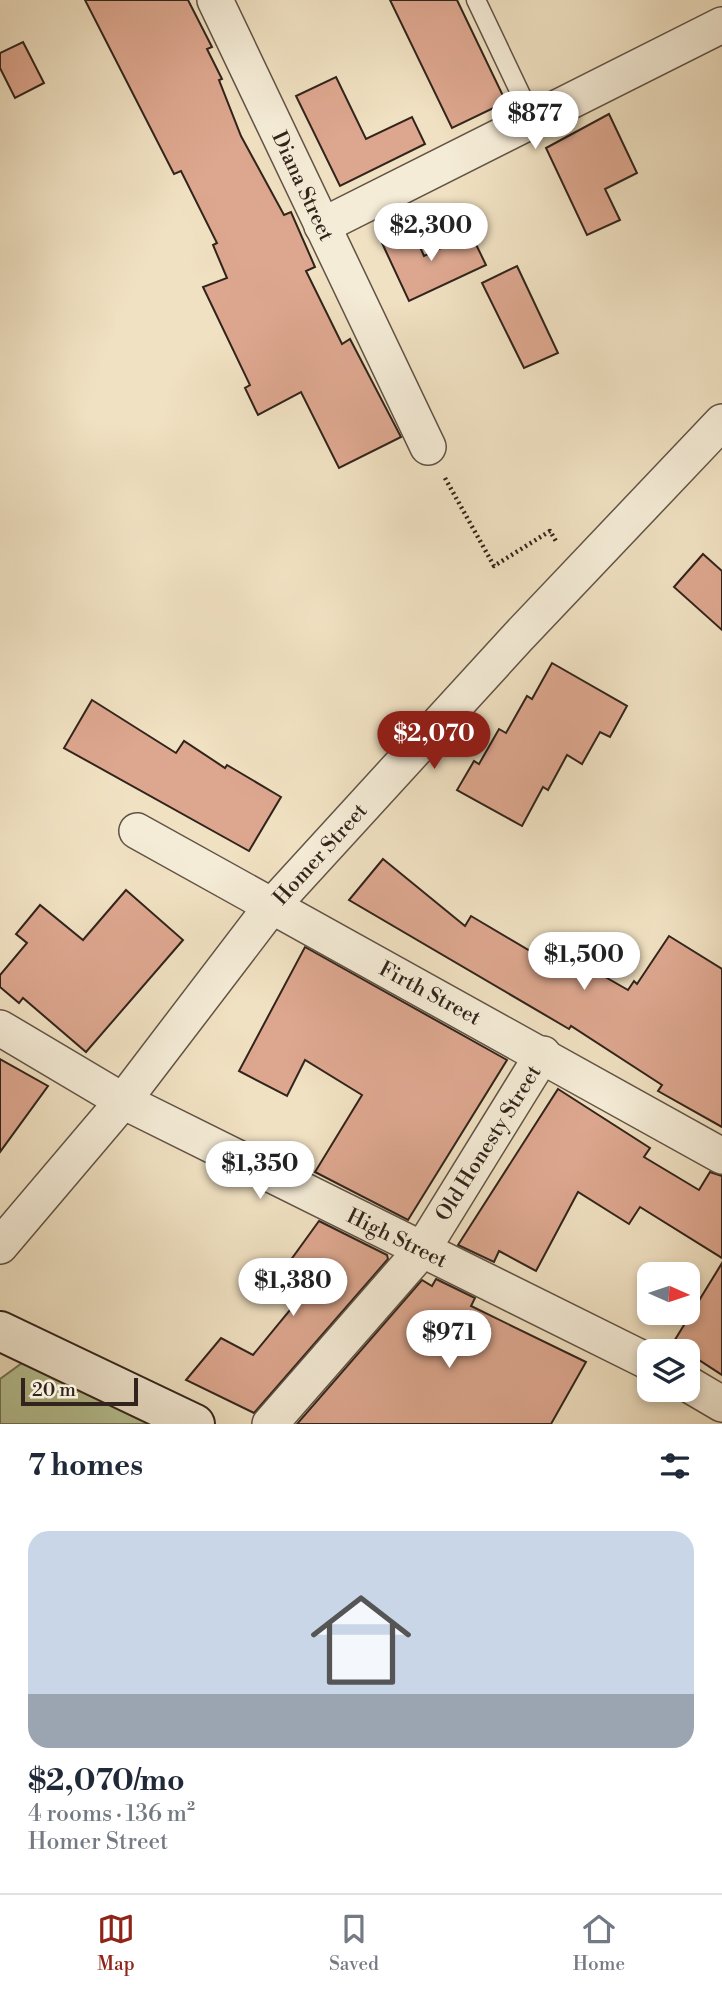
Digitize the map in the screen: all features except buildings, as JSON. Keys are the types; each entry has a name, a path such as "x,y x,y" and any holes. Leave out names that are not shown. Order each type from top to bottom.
{"street":[{"name":"Diana Street","path":"215,0 428,447"},
{"path":"322,226 722,25"},
{"name":"Homer Street","path":"0,1246 123,1101 271,907 526,629 722,422"},
{"name":"Firth Street","path":"137,831 722,1156"},
{"name":"High Street","path":"0,1028 123,1101 637,1356"},
{"name":"Old Honesty Street","path":"270,1424 422,1250 543,1055"},
{"path":"0,1331 194,1424"},
{"path":"700,1391 722,1404"}],"lane":[{"path":"476,0 533,120"}],"path":[{"path":"428,447 494,566 550,531 563,553"}],"green space":[{"path":"40,1350 195,1424 0,1424 0,1379"}]}
